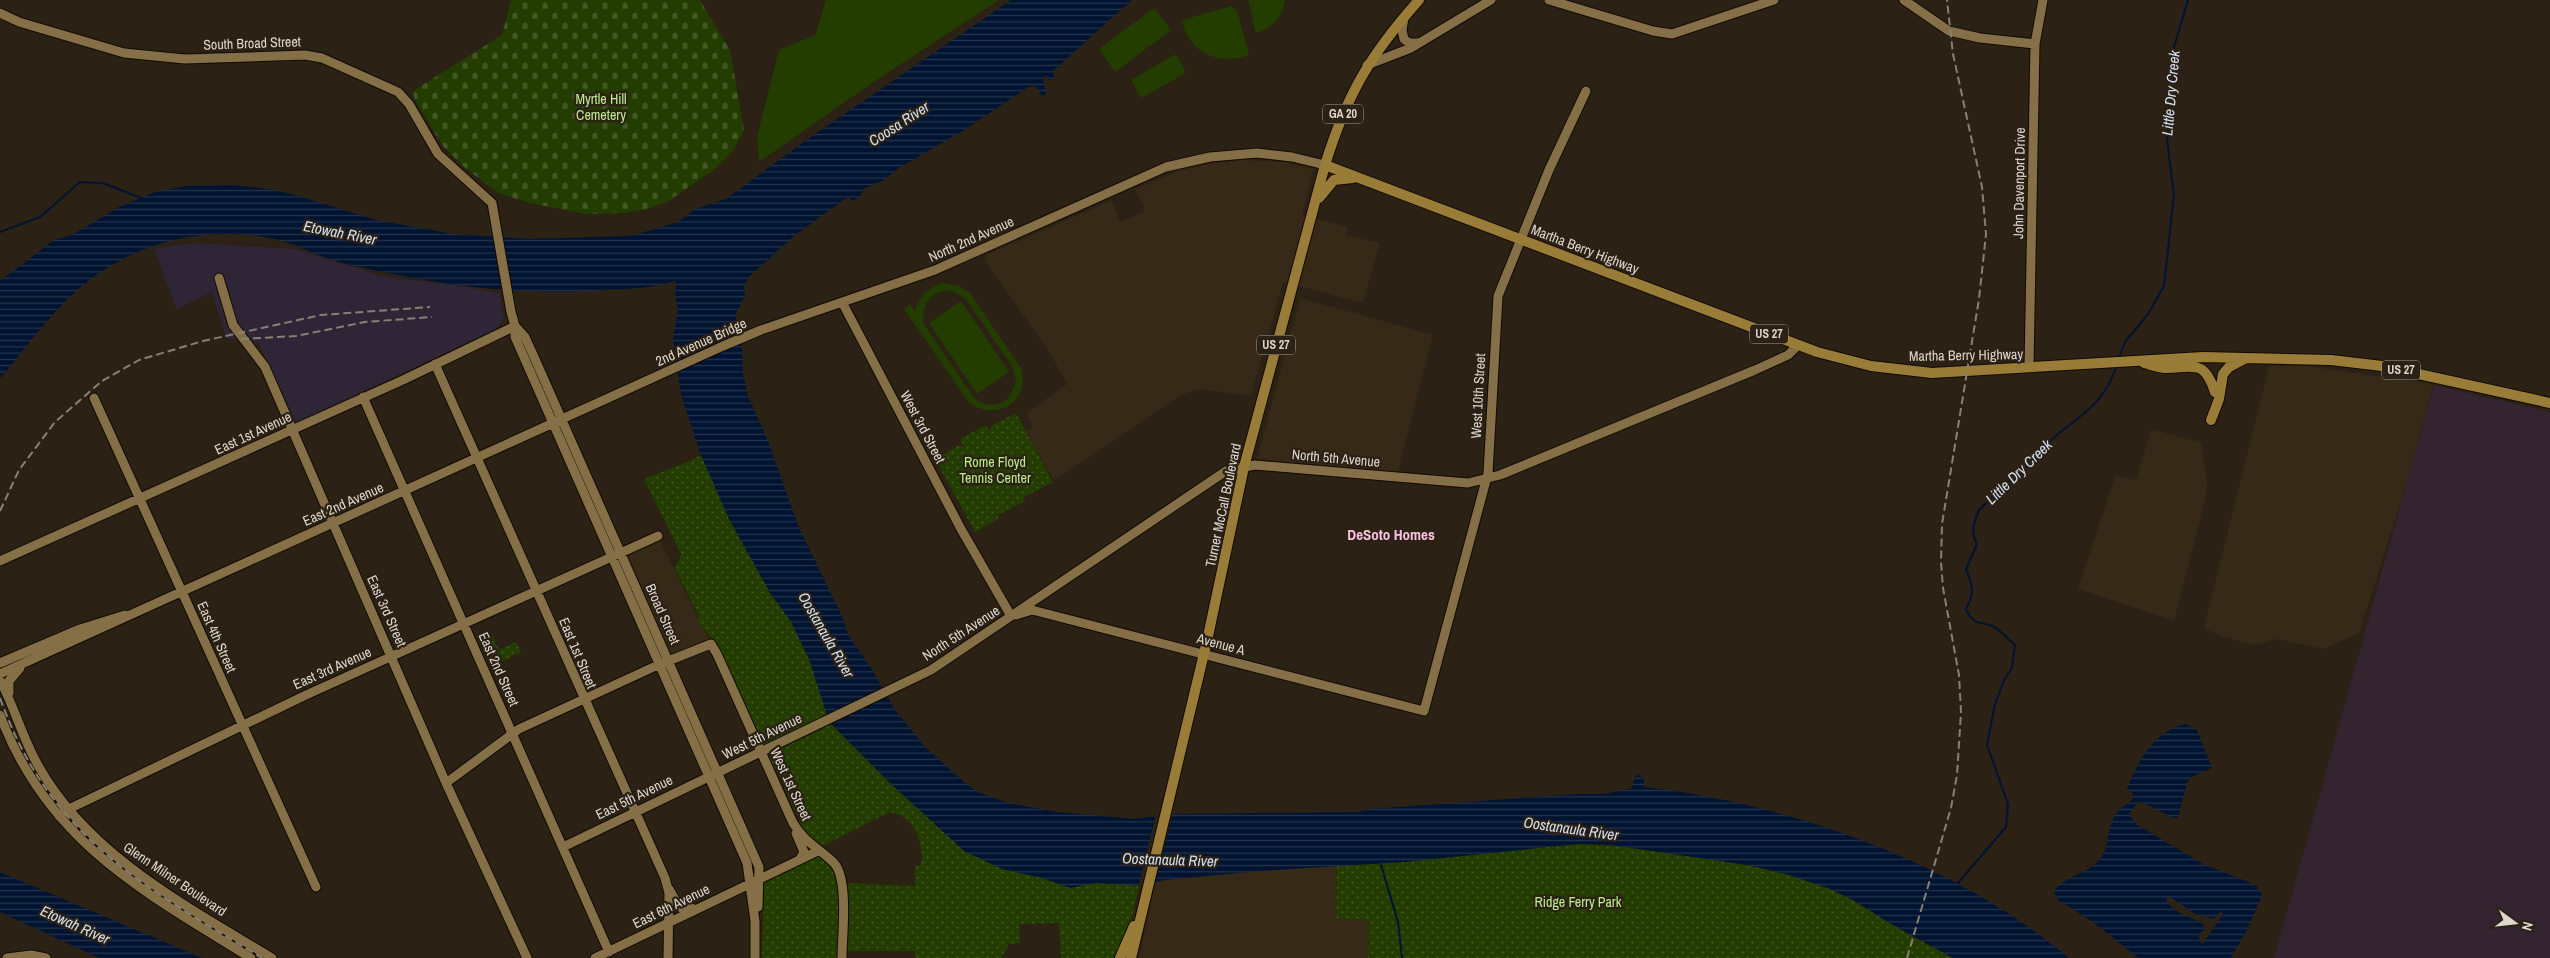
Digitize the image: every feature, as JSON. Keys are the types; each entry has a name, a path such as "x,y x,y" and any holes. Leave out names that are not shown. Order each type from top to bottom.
{"main road":[{"name":"GA 20","path":"1367,65 1418,0"},
{"name":"Turner McCall Boulevard","path":"1131,958 1204,654 1244,467 1325,165 1337,127 1367,65"},
{"name":"Martha Berry Highway","path":"1325,165 1798,345 1854,362 1895,370 1932,372 2090,364 2128,360 2151,362"},
{"name":"US 27","path":"1314,208 1331,181 1345,177 1362,180"},
{"name":"US 27","path":"2151,362 2249,357 2305,358 2382,366 2550,403"},
{"path":"2211,420 2220,399 2223,374 2229,367 2249,357"},
{"path":"2151,362 2165,368 2197,366 2209,377 2215,392"},
{"path":"1120,958 1124,945 1141,912"},
{"path":"1133,947 1135,958"}],"street":[{"path":"1367,65 1396,55 1491,0"},
{"path":"1550,0 1653,31 1672,34 1774,0"},
{"path":"1904,0 1929,19 1955,33 2035,44"},
{"name":"John Davenport Drive","path":"2029,367 2035,44 2043,0"},
{"name":"South Broad Street","path":"0,13 19,22 124,53 185,59 305,55 322,58 398,92 409,104 438,154 492,202 509,305"},
{"path":"1404,16 1402,36 1409,43 1418,43"},
{"name":"West 10th Street","path":"1424,711 1488,473 1497,302 1549,170 1586,91"},
{"name":"North 2nd Avenue","path":"760,330 935,270 1166,167 1225,155 1257,153 1292,157 1325,165"},
{"name":"East 3rd Street","path":"219,278 233,325 266,367 446,783 527,958"},
{"name":"West 3rd Street","path":"842,302 961,529 1011,616"},
{"name":"Broad Street","path":"509,305 515,326 525,337 557,422 615,554 658,665 758,867 754,881 755,958"},
{"name":"East 1st Avenue","path":"0,561 292,430 515,326"},
{"name":"2nd Avenue Bridge","path":"557,422 760,330"},
{"name":"North 5th Avenue","path":"819,724 945,662 1226,471 1255,465 1276,466 1468,483 1500,475 1750,372 1788,355 1798,345"},
{"name":"East 1st Street","path":"436,364 668,886 668,958"},
{"name":"East 2nd Street","path":"363,397 609,952"},
{"name":"East 4th Street","path":"94,398 316,887"},
{"name":"East 2nd Avenue","path":"0,674 557,422"},
{"name":"East 3rd Avenue","path":"59,816 242,726 658,536"},
{"name":"Broad Street","path":"615,554 669,661 713,775"},
{"name":"Avenue A","path":"1011,616 1032,610 1424,711"},
{"name":"East 2nd Avenue","path":"0,663 114,617 136,613"},
{"name":"West 1st Street","path":"669,661 710,644 717,654 793,823 803,838 838,868 842,878 842,958"},
{"path":"446,783 513,733 583,698 669,661"},
{"path":"14,713 8,685 12,676 25,663"},
{"name":"Glenn Milner Boulevard","path":"0,680 38,767 68,810 94,838 129,868 272,958"},
{"name":"Glenn Milner Boulevard","path":"0,715 26,769 59,816 82,842 125,878 251,958"},
{"name":"West 5th Avenue","path":"713,775 819,724"},
{"name":"East 5th Avenue","path":"563,847 713,775"},
{"path":"793,823 804,852 800,859"},
{"name":"East 6th Avenue","path":"595,958 818,851"},
{"path":"668,886 678,905 684,910 707,904"},
{"path":"6,958 31,955 46,958"}],"shaded area":[{"path":"1242,160 1284,162 1313,169 1302,215 1348,227 1346,235 1380,243 1363,303 1283,282 1251,396 1199,389 1181,395 1054,481 1026,431 1033,427 1026,413 1067,384 1048,350 985,261 986,255 1112,200 1120,222 1143,212 1144,207 1135,189 1181,170 1214,163"},
{"path":"196,243 295,249 385,277 454,285 499,293 504,319 495,330 293,424 259,343 226,338 212,292 176,309 154,248"},
{"path":"1300,298 1433,335 1398,472 1257,459"},
{"path":"2269,366 2306,366 2433,384 2410,473 2359,633 2324,649 2277,639 2254,645 2221,636 2204,628"},
{"path":"2434,385 2550,412 2550,958 2274,958"},
{"path":"2151,429 2201,443 2207,483 2205,501 2174,621 2078,589 2115,476 2136,480"},
{"path":"658,536 711,644 669,661 620,552"},
{"path":"1337,866 1336,918 1369,920 1368,958 1139,958 1156,881"}],"green space":[{"name":"Myrtle Hill Cemetery","path":"511,0 700,0 730,50 744,130 734,150 714,170 667,202 647,209 624,213 586,214 530,203 498,193 463,166 442,145 414,98 413,91 502,35"},
{"path":"826,0 999,0 875,81 759,162 757,137 779,50 815,35"},
{"path":"1248,0 1285,0 1282,12 1276,21 1256,33"},
{"path":"1231,6 1237,10 1249,55 1227,59 1206,54 1191,41 1185,31 1182,20"},
{"path":"1154,8 1171,30 1115,72 1099,49"},
{"path":"1176,54 1186,73 1141,98 1131,80"},
{"path":"943,283 959,286 970,293 1021,368 1023,380 1021,390 1016,399 1001,409 980,409 970,404 904,309 910,304 915,312 924,294","holes":["945,291 952,291 966,299 1012,366 1016,381 1010,396 1002,403 993,405 983,404 974,398 924,324 924,311 933,296"]},
{"path":"961,301 1009,372 977,394 929,323"},
{"name":"Rome Floyd Tennis Center","path":"1016,413 1053,482 1024,497 1025,501 998,515 998,519 975,532 935,459 958,446 964,446 960,439 986,425 989,431 991,426"},
{"path":"729,440 895,756 1006,851 1145,858 1133,913 1119,958 1061,958 1059,923 1019,924 1020,943 1009,944 1002,958 915,958 915,951 846,951 846,883 915,886 915,866 919,866 922,861 922,853 918,837 911,824 890,812 821,847 799,827 798,823 802,818 794,810 779,774 771,764 769,758 771,753 761,743 717,645 698,622 699,616 675,569 681,554 644,479 694,459"},
{"path":"493,637 499,650 516,642 521,652 491,666 481,643"},
{"name":"Ridge Ferry Park","path":"1578,844 1623,847 1698,857 1749,865 1799,877 1831,889 1953,958 1368,958 1369,920 1336,918 1337,866"},
{"path":"818,855 828,862 835,873 839,886 841,916 839,958 762,958 764,880"}],"water":[{"path":"1011,0 1132,0 1054,70 1054,79 1049,80 1047,76 1043,77 1046,94 1042,96 1036,86 1028,87 969,127 899,168 882,181 863,189 860,197 852,201 849,197 845,199 794,236 749,277 744,286 745,296 735,316 742,343 743,373 748,396 768,441 799,528 841,614 849,636 873,671 895,710 924,746 965,783 978,792 1008,803 1058,812 1135,819 1174,814 1358,812 1371,809 1579,794 1605,794 1632,788 1635,776 1640,775 1644,780 1645,787 1701,795 1757,808 1814,824 1869,843 1924,867 1976,894 2024,924 2069,958 1953,958 1886,921 1855,901 1830,889 1789,875 1747,865 1611,845 1578,844 1405,862 1259,871 1163,880 1142,886 1096,883 1070,888 1042,878 1002,869 964,851 892,785 829,722 809,659 791,622 770,593 729,519 700,453 681,395 673,338 678,310 675,295 676,281 641,288 623,289 549,292 494,289 410,278 367,269 329,259 282,241 259,236 213,234 190,237 145,249 124,258 88,281 48,320 0,379 0,281 54,240 72,235 119,207 155,192 186,186 233,185 269,189 376,220 453,234 528,239 631,236 678,222 695,209 726,199 805,141"},
{"path":"2186,724 2197,730 2212,768 2191,777 2187,783 2178,818 2173,818 2142,802 2137,803 2129,814 2136,824 2203,864 2256,885 2262,895 2246,932 2231,958 2138,958 2093,922 2058,900 2054,892 2063,883 2088,869 2102,856 2107,844 2112,820 2119,810 2132,800 2133,794 2127,788 2137,767 2156,740 2175,728","holes":["2166,897 2172,898 2195,914 2214,919 2221,911 2223,914 2202,945 2198,935 2204,930 2204,925 2171,907"]},
{"name":"Etowah River","path":"0,872 202,958 99,958 0,912"}],"pier":[{"path":"1173,812 1155,884 1138,888 1156,814"}],"waterway":[{"name":"Little Dry Creek","path":"2119,358 2125,342 2148,314 2164,286 2174,194 2167,140 2174,47 2188,0"},
{"path":"0,232 40,217 80,182 103,183 141,198"},
{"name":"Little Dry Creek","path":"1958,883 2006,827 2008,804 1987,745 1995,704 2004,680 2012,668 2015,645 1996,628 1972,619 1966,609 1972,594 1966,569 1977,544 1973,531 1976,519 1979,510 2030,460 2097,401 2105,391 2117,365"},
{"path":"1381,865 1398,922 1402,958"}],"railway":[{"path":"1907,958 1951,808 1957,775 1961,712 1959,675 1943,588 1941,562 1942,524 1979,299 1986,234 1982,187 1953,54 1947,0"},
{"path":"0,511 19,470 55,422 102,381 139,360 203,341 321,315 430,307"},
{"path":"241,339 296,336 365,322 432,317"},
{"path":"0,698 20,746 45,787 73,822 105,853 140,881 178,907 262,958"}],"district":[{"name":"DeSoto Homes","path":"1391,535"}],"water label":[{"name":"Coosa River","path":"899,124"},
{"name":"Oostanaula River","path":"826,635"},
{"name":"Oostanaula River","path":"1571,829"},
{"name":"Oostanaula River","path":"1170,860"}]}
